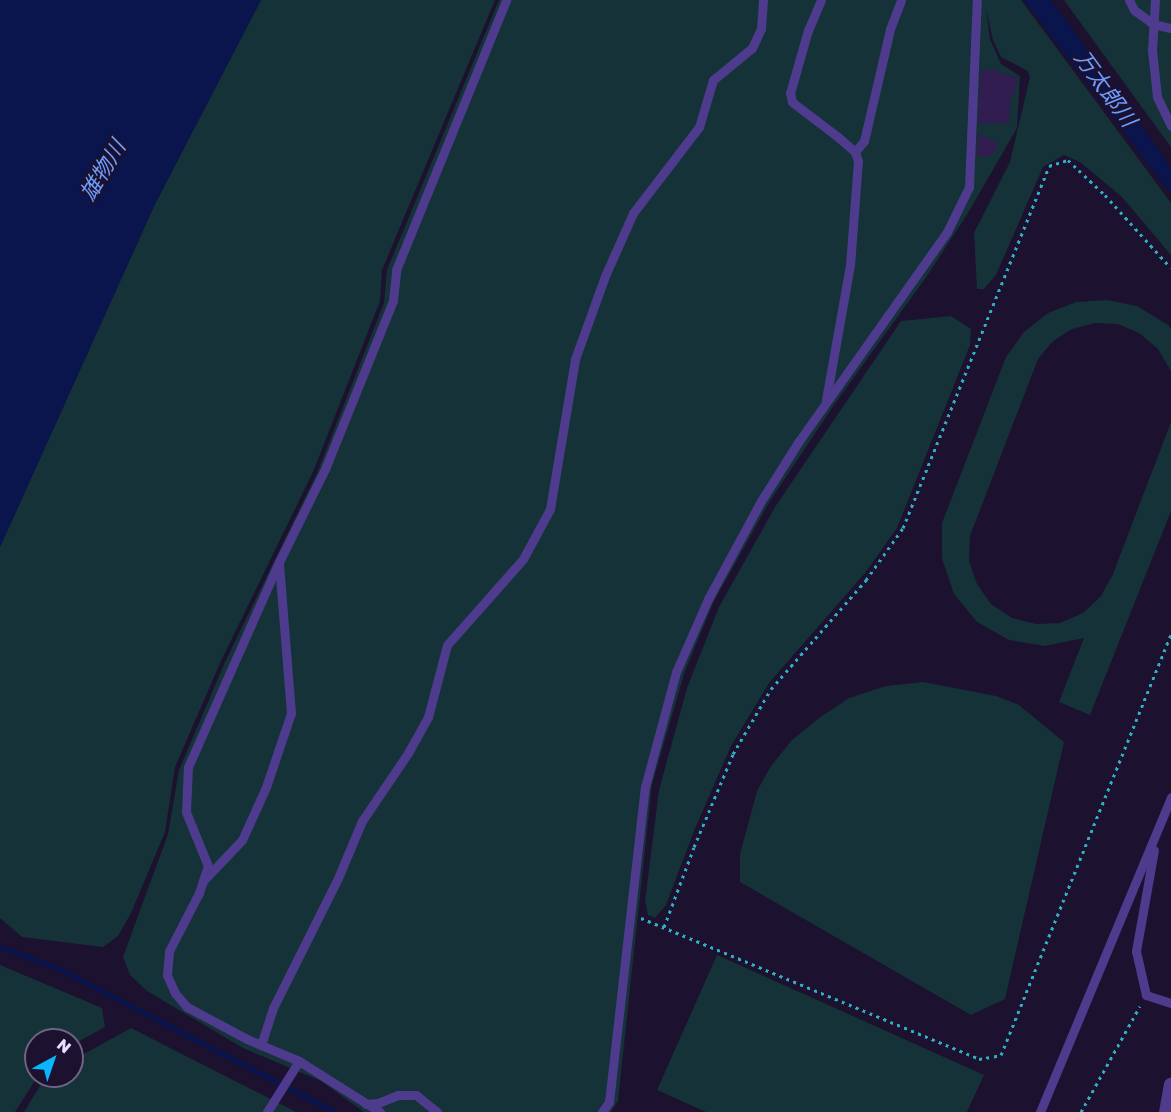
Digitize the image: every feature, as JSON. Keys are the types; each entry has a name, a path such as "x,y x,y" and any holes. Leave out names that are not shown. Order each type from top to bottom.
{"street":[{"path":"1167,1112 1171,1084"}],"lane":[{"path":"380,1112 298,1063 187,1007 175,993 167,975 169,951 203,882 208,866 186,812 189,767 279,562 330,459 393,302 396,270 506,0"},
{"path":"261,1045 273,1008 339,878 362,821 408,753 428,717 447,645 523,559 550,509 574,358 604,276 633,213 699,127 713,80 753,48 761,29 763,0"},
{"path":"821,0 808,30 790,93 792,102 855,152 858,160 850,265 825,403"},
{"path":"855,152 864,141 890,29 901,0"},
{"path":"602,1112 609,1102 645,787 676,672 708,599 756,510 825,403 947,232 969,187 977,0"},
{"path":"1130,0 1134,10 1154,24 1171,28"},
{"path":"1155,0 1152,50 1157,97 1171,126"},
{"path":"203,882 242,840 266,787 291,713 279,562"},
{"path":"1040,1112 1171,797"},
{"path":"1157,833 1136,951 1146,995 1171,1003"},
{"path":"268,1112 298,1063"},
{"path":"366,1104 378,1103 398,1095 416,1095 437,1112"}],"path":[{"path":"664,927 694,846 733,754 771,689 866,580 903,528 1049,166 1068,159 1105,195 1171,268"},
{"path":"632,914 979,1059 1001,1055 1171,635"},
{"path":"1081,1112 1146,995"}],"green space":[{"path":"261,0 495,0 382,270 380,301 313,472 221,661 175,767 165,832 131,913 118,936 103,947 22,937 0,918 0,547 155,204"},
{"path":"499,0 1021,0 1171,203 1171,255 1122,197 1080,162 1064,155 1043,167 996,275 984,289 977,289 974,233 1010,162 1030,77 1028,71 1001,57 993,40 986,8 990,39 1001,64 1020,76 1017,128 968,213 927,276 834,405 770,501 714,601 685,671 652,784 618,1101 611,1112 364,1112 321,1081 243,1048 147,991 130,975 123,957 168,834 179,770 225,662 317,473 384,303 387,270"},
{"path":"1064,0 1171,0 1171,147 1146,113"},
{"path":"1107,300 1137,306 1168,325 1171,329 1171,371 1158,349 1139,333 1118,324 1095,323 1072,329 1053,341 1038,359 970,536 969,561 977,584 991,604 1012,618 1036,624 1060,623 1083,613 1101,596 1113,574 1171,422 1171,511 1090,715 1059,702 1084,638 1045,646 1009,640 977,622 954,594 942,559 942,523 1006,357 1024,332 1048,313 1076,302"},
{"path":"951,316 971,329 970,345 897,528 865,573 769,683 731,746 694,831 666,905 655,918 648,915 645,901 659,790 687,688 719,607 775,507 901,321"},
{"path":"923,682 996,696 1019,705 1064,742 1005,999 971,1015 740,882 740,854 757,791 771,766 792,740 849,698 886,686"},
{"path":"717,955 984,1075 967,1112 706,1112 657,1090"},
{"path":"0,965 102,1008 105,1027 84,1038 84,1028 24,1028 24,1088 30,1088 15,1112 0,1112"},
{"path":"131,1028 296,1112 24,1112 39,1088 84,1088 84,1054"}],"water":[{"name":"雄物川","path":"0,0 261,0 155,204 0,547"},
{"name":"万太郎川","path":"1024,0 1050,0 1065,19 1171,168 1171,194"}],"building":[{"path":"981,70 999,70 999,74 1017,76 1015,94 1011,94 1009,123 978,124"},
{"path":"978,133 998,144 992,156 977,156"}],"waterway":[{"path":"0,947 58,968 335,1112"}]}
